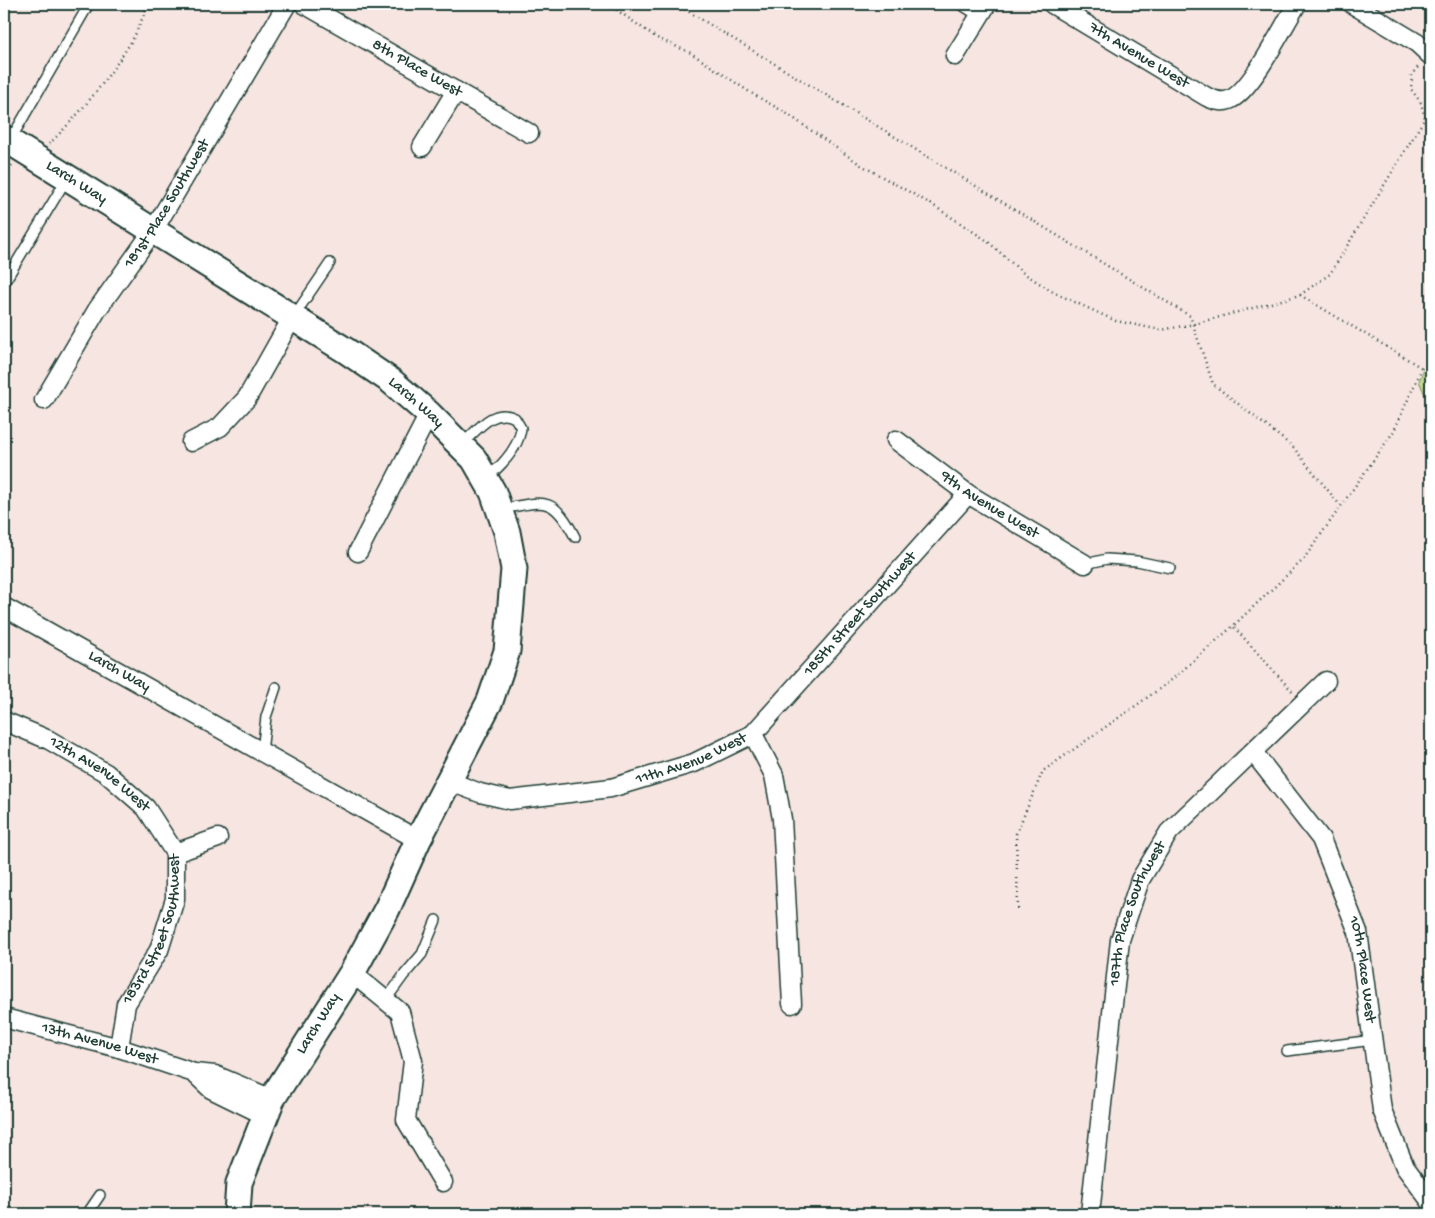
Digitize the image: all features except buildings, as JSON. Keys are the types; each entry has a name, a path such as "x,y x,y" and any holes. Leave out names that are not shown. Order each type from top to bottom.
{"main road":[{"name":"Larch Way","path":"7,140 345,350 391,381 429,414 474,459 493,492 507,532 514,569 507,651 490,701 418,840 387,909 352,973 268,1107 239,1182 237,1214"}],"street":[{"name":"181st Place Southwest","path":"44,400 97,310 153,231 287,4"},
{"name":"8th Place West","path":"304,4 529,133"},
{"name":"7th Avenue West","path":"1052,4 1207,97 1218,101 1229,100 1246,87 1297,4"},
{"path":"1352,4 1417,43 1431,55"},
{"path":"955,56 983,10"},
{"path":"422,147 456,91"},
{"path":"191,442 220,427 247,398 292,318"},
{"path":"358,552 429,414"},
{"name":"9th Avenue West","path":"896,440 968,494 1085,564"},
{"name":"185th Street Southwest","path":"753,734 968,494"},
{"name":"Larch Way","path":"4,607 418,840"},
{"name":"187th Place Southwest","path":"1090,1214 1120,940 1140,880 1169,832 1326,681"},
{"name":"12th Avenue West","path":"4,721 50,740 106,773 146,808 175,853"},
{"name":"11th Avenue West","path":"448,781 480,793 510,800 611,788 694,763 753,734 774,775 782,819 792,1004"},
{"name":"10th Place West","path":"1253,752 1322,839 1358,932 1382,1110 1405,1166 1431,1202"},
{"name":"183rd Street Southwest","path":"120,1048 126,1004 159,950 175,899 175,853 218,838"},
{"path":"352,973 400,1012 413,1062 406,1120 443,1182"},
{"name":"13th Avenue West","path":"4,1018 120,1048 194,1073 215,1075 268,1107"}],"lane":[{"path":"7,140 90,4"},
{"path":"960,4 983,10"},
{"path":"4,283 67,177"},
{"path":"292,318 330,264"},
{"path":"460,445 495,415 510,415 519,422 520,432 510,455 485,479"},
{"path":"499,510 540,503 550,505 558,510 566,519 575,537"},
{"path":"1085,564 1107,559 1137,561 1170,568"},
{"path":"262,752 266,717 276,687"},
{"path":"385,1001 422,954 436,920"},
{"path":"1288,1051 1373,1040"},
{"path":"87,1214 100,1196"}],"path":[{"path":"35,157 66,127 97,90 132,41 148,4"},
{"path":"608,4 656,38 691,53 751,93 786,113 861,165 931,204 986,240 1022,272 1053,292 1116,321 1161,330 1194,324 1300,295 1330,274 1425,118 1421,103 1411,89 1412,74 1431,55"},
{"path":"676,4 1190,316 1213,384 1293,447 1339,504"},
{"path":"1300,295 1422,368"},
{"path":"1018,909 1016,834 1043,771 1168,684 1303,560 1394,431 1422,368 1430,364 1431,357"},
{"path":"1233,626 1303,704"}],"green space":[{"path":"1431,352 1431,409 1419,381"}]}
